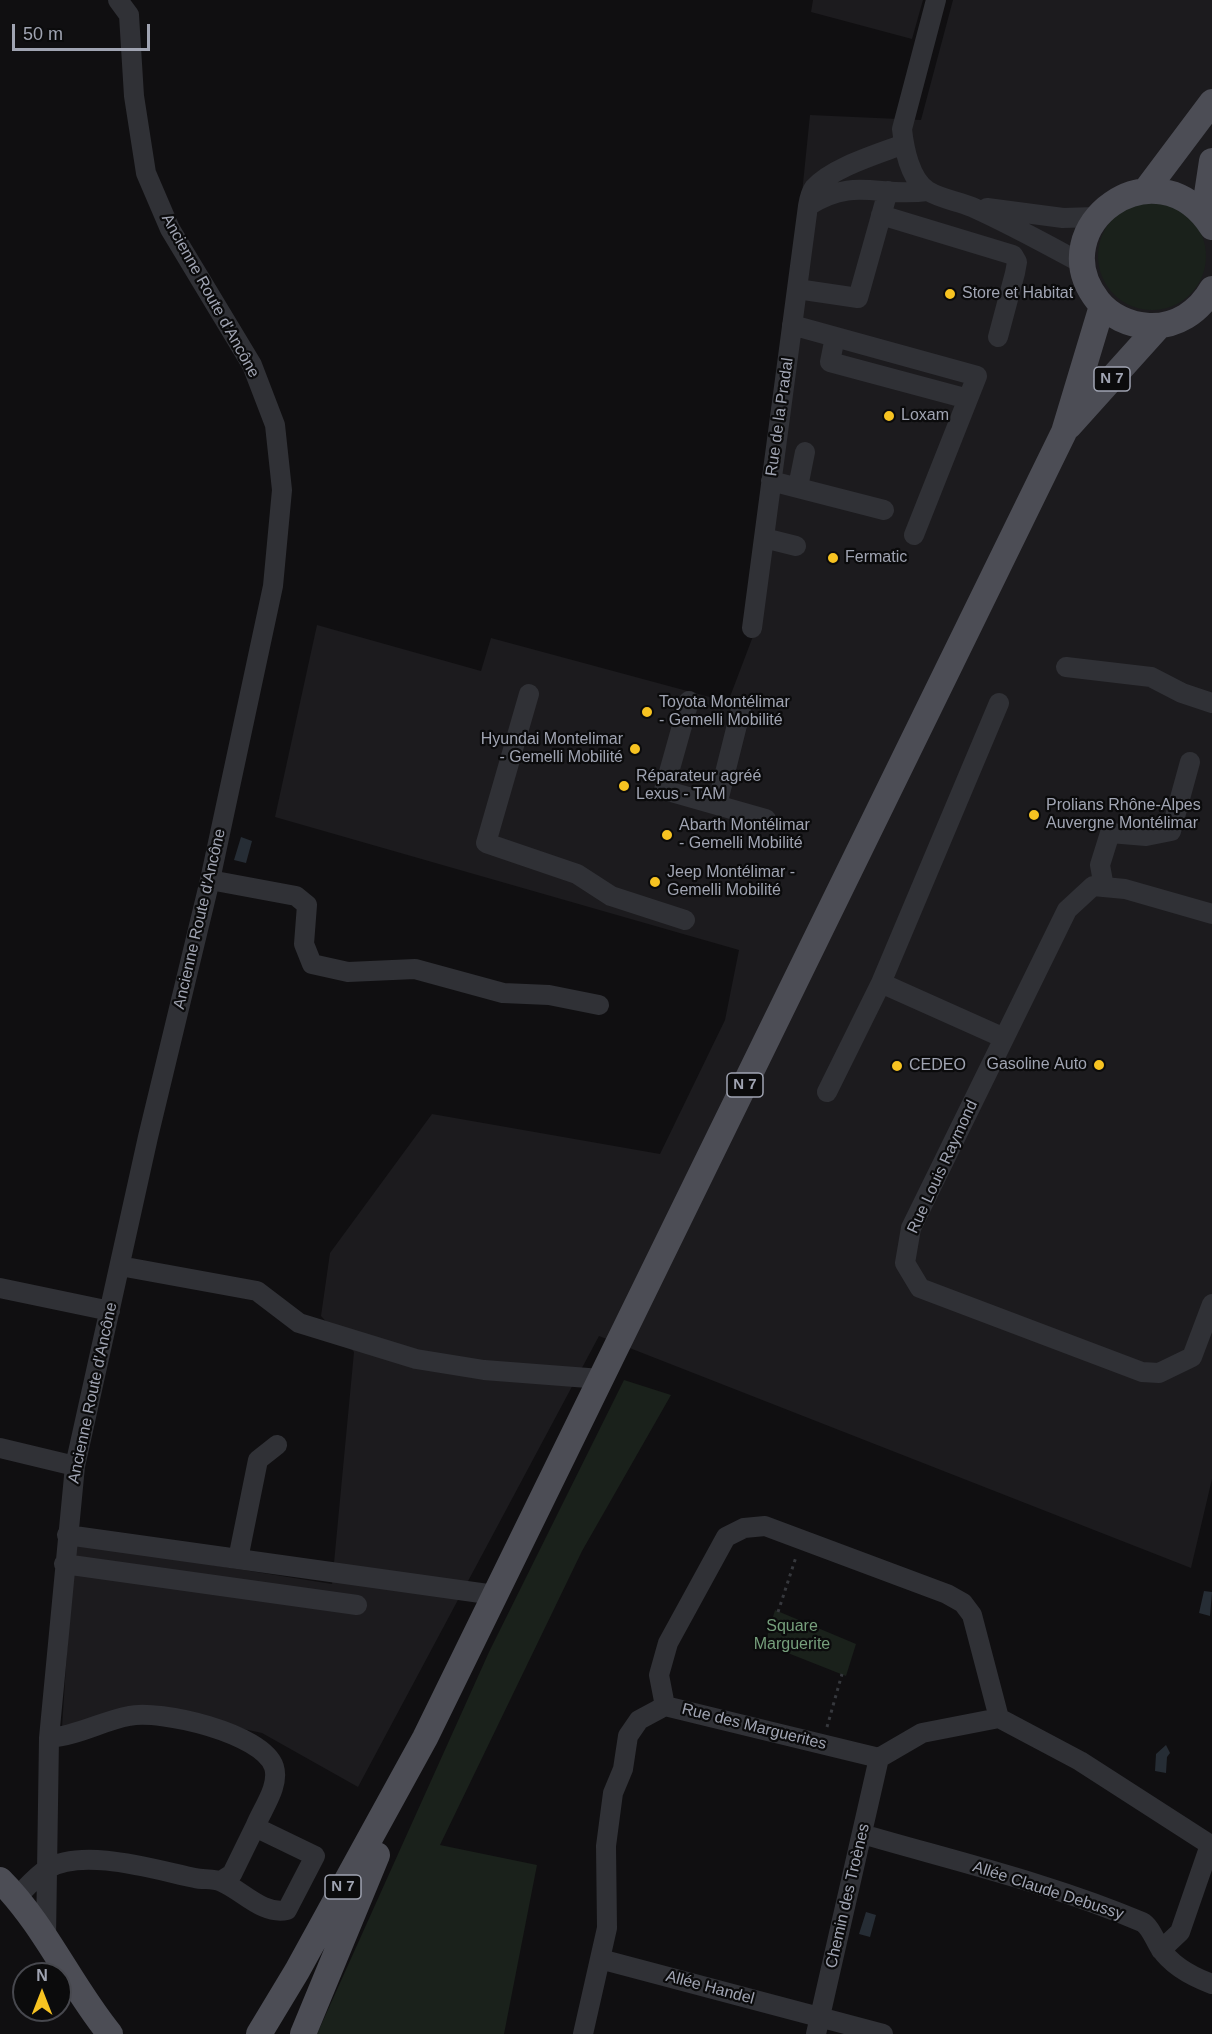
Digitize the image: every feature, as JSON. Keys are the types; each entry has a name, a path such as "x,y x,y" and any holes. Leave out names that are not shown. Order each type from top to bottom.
{"main road":[{"path":"1146,190 1212,102"},
{"path":"1208,221 1212,161"},
{"path":"1208,221 1188,200 1168,192 1146,190 1127,194 1110,203 1096,217 1086,240 1083,264 1086,280 1102,306 1119,319 1138,326 1160,326 1177,322 1193,312 1210,296"},
{"name":"N 7","path":"259,2034 297,1971 425,1738 1064,432 1102,306"},
{"name":"N 7","path":"1064,432 1160,326"},
{"name":"N 7","path":"303,2034 425,1738"},
{"path":"8,1888 46,1936 86,1980 109,2019 124,2034"},
{"path":"46,1936 110,2034"}],"street":[{"name":"Ancienne Route d'Ancône","path":"46,1936 49,1738 75,1466 210,880 273,586 282,490 275,425 252,365 170,229 146,173 134,96 129,15 118,0"},
{"path":"927,191 911,167 902,129 936,0"},
{"name":"Rue de la Pradal","path":"752,628 808,206 813,189 824,180 863,159 904,144"},
{"path":"808,206 834,191 849,188 908,194 927,191 969,206 1030,234 1083,264"},
{"path":"797,289 858,298 888,191"},
{"path":"969,206 1063,218 1096,217"},
{"path":"881,215 1013,255 1017,262 1016,273 998,337"},
{"path":"792,325 976,376 914,535"},
{"path":"798,487 805,452"},
{"path":"771,481 884,510"},
{"path":"764,538 796,546"},
{"path":"1066,667 1150,677 1182,693 1212,703"},
{"path":"529,694 486,843 577,874 611,896 685,920"},
{"path":"689,701 664,790 766,819"},
{"path":"827,1092 880,983 999,703"},
{"path":"717,805 741,709"},
{"path":"1190,762 1171,831 1146,836 1110,833 1100,865 1104,887 1125,889 1212,914"},
{"path":"210,880 296,896 307,905 304,944 312,964 348,972 415,969 503,993 549,995 599,1005"},
{"name":"Rue Louis Raymond","path":"1104,887 1093,885 1066,910 911,1228 905,1263 921,1288 1142,1372 1159,1373 1192,1357 1212,1304"},
{"path":"880,983 1004,1038"},
{"path":"120,1266 257,1291 299,1323 416,1359 484,1370 601,1379"},
{"path":"0,1288 110,1311"},
{"path":"238,1559 258,1460 277,1445"},
{"path":"0,1448 75,1466"},
{"name":"Rue des Marguerites","path":"879,1758 665,1706 659,1675 668,1643 726,1536 744,1528 765,1526 947,1594 963,1603 972,1615 999,1718"},
{"path":"68,1535 495,1595"},
{"path":"64,1564 357,1605"},
{"path":"583,2034 608,1928 606,1846 613,1793 623,1769 628,1736 639,1720 665,1706"},
{"path":"49,1738 130,1715 149,1714 231,1732 259,1747 273,1766 274,1785 232,1874 221,1881"},
{"path":"879,1758 922,1733 999,1718 1080,1761 1211,1845 1180,1932 1161,1950"},
{"name":"Chemin des Troènes","path":"818,2025 879,1758"},
{"path":"8,1888 48,1868 74,1861 122,1862 202,1880 221,1881 276,1912 287,1910 315,1856 255,1827"},
{"name":"Allée Claude Debussy","path":"862,1834 1056,1892 1145,1924 1161,1950 1174,1963 1196,1978 1212,1984"},
{"name":"Allée Handel","path":"600,1959 818,2025 883,2034"}],"path":[{"path":"778,1612 802,1538"},
{"path":"823,1744 842,1674"}],"shaded area":[{"path":"813,0 923,0 912,39 811,12"},
{"path":"953,0 1212,0 1212,1479 1191,1568 599,1336 358,1787 262,1733 147,1708 62,1727 74,1543 332,1584 354,1352 321,1316 330,1253 432,1114 660,1154 725,1020 739,950 275,817 317,625 481,671 491,638 728,702 758,623 810,115 921,120"},
{"path":"241,837 252,841 246,863 234,860"},
{"path":"1204,1591 1212,1592 1210,1616 1199,1613"},
{"path":"1166,1745 1170,1753 1167,1757 1166,1773 1155,1771 1156,1754"},
{"path":"866,1912 876,1915 870,1937 859,1934"}],"green space":[{"path":"1152,202 1173,206 1190,218 1202,235 1206,256 1202,277 1190,294 1173,306 1152,310 1131,306 1114,294 1102,277 1098,256 1102,235 1114,218 1131,206"},
{"path":"624,1380 671,1395 582,1551 440,1845 537,1865 504,2034 317,2034 489,1652"},
{"name":"Square Marguerite","path":"775,1610 856,1644 846,1676 765,1644"}],"place":[{"name":"Store et Habitat","path":"950,294"},
{"name":"Loxam","path":"889,416"},
{"name":"Fermatic","path":"833,558"},
{"name":"Toyota Montélimar - Gemelli Mobilité","path":"647,712"},
{"name":"Hyundai Montelimar - Gemelli Mobilité","path":"635,749"},
{"name":"Réparateur agréé Lexus - TAM","path":"624,786"},
{"name":"Prolians Rhône-Alpes Auvergne Montélimar","path":"1034,815"},
{"name":"Abarth Montélimar - Gemelli Mobilité","path":"667,835"},
{"name":"Jeep Montélimar - Gemelli Mobilité","path":"655,882"},
{"name":"Gasoline Auto","path":"1099,1065"},
{"name":"CEDEO","path":"897,1066"}]}
